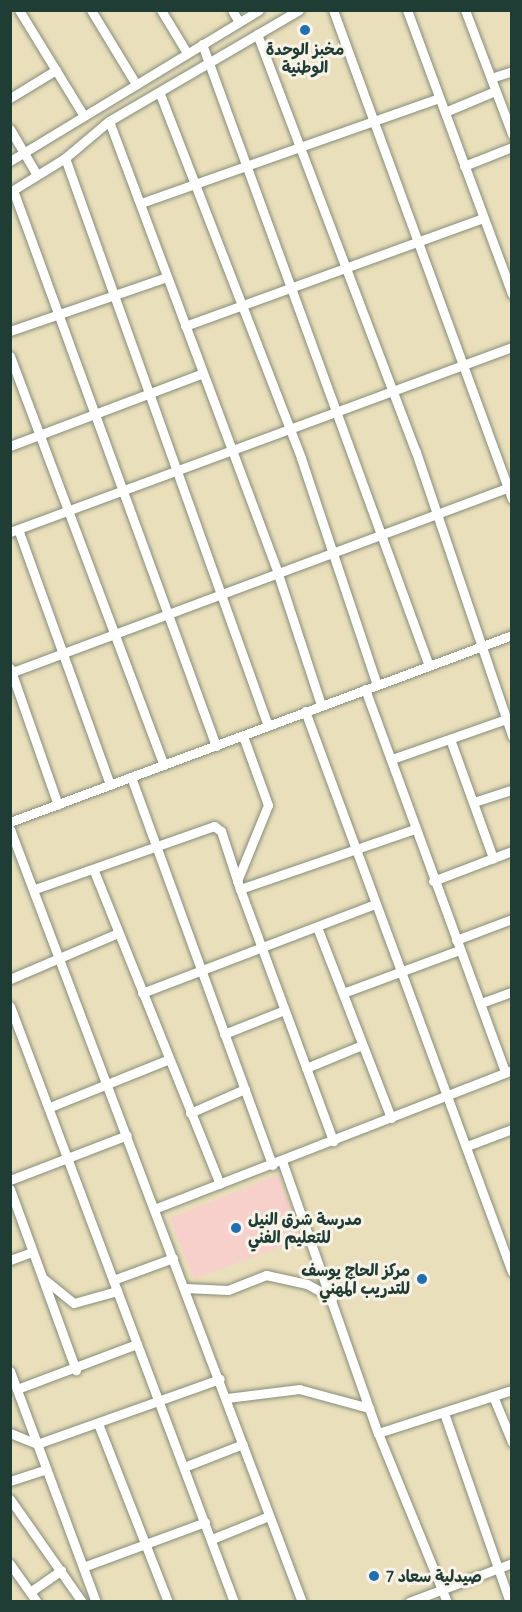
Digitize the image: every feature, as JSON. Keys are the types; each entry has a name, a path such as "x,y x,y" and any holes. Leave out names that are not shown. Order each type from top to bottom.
{"street":[{"path":"19,10 84,116"},
{"path":"91,10 136,84"},
{"path":"160,10 187,53"},
{"path":"232,10 239,22"},
{"path":"10,161 259,10"},
{"path":"216,746 170,612 12,191 65,159 110,121 210,66 298,10"},
{"path":"333,10 372,123 512,499"},
{"path":"407,10 483,218 507,271 512,294"},
{"path":"465,10 512,134"},
{"path":"257,34 303,147 436,512 512,736"},
{"path":"202,44 429,666"},
{"path":"10,98 56,70"},
{"path":"491,78 512,71"},
{"path":"445,112 495,91"},
{"path":"159,94 286,431 301,458 330,552 377,685"},
{"path":"141,204 439,98"},
{"path":"110,121 278,574 321,705"},
{"path":"10,129 37,175"},
{"path":"464,166 512,147"},
{"path":"65,159 112,295 179,471 268,726"},
{"path":"185,327 483,218"},
{"path":"10,331 167,277"},
{"path":"110,785 64,653 14,531 512,347"},
{"path":"10,356 43,434 117,631 164,765"},
{"path":"10,446 203,373"},
{"path":"58,804 11,671 278,574 382,532 509,486"},
{"path":"10,822 512,635"},
{"path":"154,1209 272,1165 508,1071 433,881 392,759 365,689"},
{"path":"305,711 354,853 448,1095 511,1271"},
{"path":"392,759 506,719"},
{"path":"239,885 268,806 243,736"},
{"path":"450,740 493,858"},
{"path":"131,777 272,1165"},
{"path":"474,802 512,790"},
{"path":"35,889 219,828 259,948 333,1141"},
{"path":"10,829 62,959 302,1602"},
{"path":"239,885 354,853 414,829"},
{"path":"433,881 512,851"},
{"path":"94,871 168,1060 220,1184"},
{"path":"142,993 374,905"},
{"path":"456,940 512,919"},
{"path":"317,927 391,1118"},
{"path":"10,978 62,959 118,933"},
{"path":"343,993 459,950"},
{"path":"481,1003 512,992"},
{"path":"10,1006 15,1030 50,1107 234,1602"},
{"path":"225,1034 282,1011"},
{"path":"306,1068 362,1045"},
{"path":"50,1107 168,1060"},
{"path":"190,1113 245,1089"},
{"path":"467,1146 512,1130"},
{"path":"10,1180 127,1135"},
{"path":"282,1161 369,1408 447,1602"},
{"path":"10,1189 76,1370"},
{"path":"10,1260 32,1252"},
{"path":"113,1280 174,1258"},
{"path":"185,1288 228,1290 266,1275 302,1282 332,1298"},
{"path":"40,1276 74,1303 117,1292"},
{"path":"17,1389 76,1370 137,1344"},
{"path":"10,1371 96,1602"},
{"path":"10,1433 38,1444 99,1426 220,1379"},
{"path":"227,1398 299,1389 369,1408"},
{"path":"378,1432 512,1390"},
{"path":"493,1396 512,1442"},
{"path":"444,1413 510,1602"},
{"path":"99,1426 168,1602"},
{"path":"184,1467 243,1444"},
{"path":"10,1481 46,1469"},
{"path":"10,1499 82,1602"},
{"path":"212,1539 269,1516"},
{"path":"83,1567 205,1522"},
{"path":"409,1602 512,1563"},
{"path":"10,1564 37,1602"},
{"path":"30,1592 61,1570"}],"shaded area":[{"name":"مدرسة شرق النيل للتعليم الفني","path":"278,1175 302,1239 194,1279 170,1218"}],"place":[{"name":"مخبز الوحدة الوطنية","path":"305,30"},
{"name":"مدرسة شرق النيل للتعليم الفني","path":"236,1228"},
{"name":"مركز الحاج يوسف للتدريب المهني","path":"422,1279"},
{"name":"صيدلية سعاد 7","path":"374,1576"}]}
